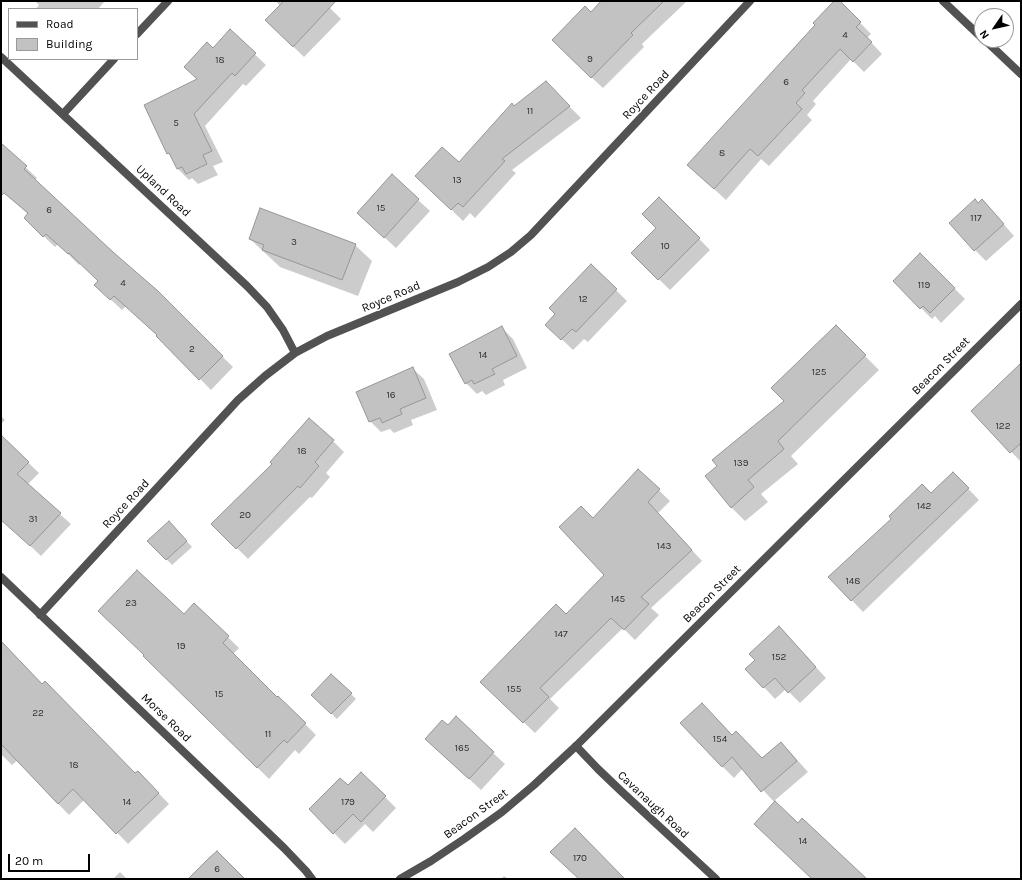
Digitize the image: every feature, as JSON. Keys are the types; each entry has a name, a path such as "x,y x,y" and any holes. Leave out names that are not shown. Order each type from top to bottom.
{"street":[{"path":"138,33 168,1"},
{"name":"Royce Road","path":"40,615 238,400 265,376 295,353 327,336 458,282 488,267 511,252 531,235 750,1"},
{"path":"944,1 974,30"},
{"path":"993,48 1021,74"},
{"name":"Upland Road","path":"1,57 247,286 267,307 283,330 295,353"},
{"path":"63,114 113,60"},
{"name":"Beacon Street","path":"400,879 431,861 502,812 534,785 576,746 1021,304"},
{"name":"Morse Road","path":"1,577 284,848 312,879"},
{"name":"Cavanaugh Road","path":"576,746 621,792 716,879"}],"building":[{"path":"284,1 336,1 293,47 265,20"},
{"path":"601,1 664,1 631,33 633,35 591,78 552,40 585,6 591,12"},
{"path":"834,1 840,1 861,22 856,27 872,42 853,62 840,49 802,90 805,93 796,103 802,109 758,156 750,149 714,189 687,165 815,25 813,23"},
{"path":"230,29 256,53 235,76 232,73 194,114 212,151 203,155 207,164 186,174 182,167 177,169 169,153 167,154 144,105 197,79 184,67 207,42 213,48"},
{"path":"546,81 570,106 502,159 505,161 463,207 458,203 451,210 415,176 442,147 459,162 512,103 514,106"},
{"path":"1,143 27,166 24,169 113,252 158,291 223,356 199,380 156,336 157,335 114,296 110,300 94,285 98,281 69,253 68,254 46,234 43,237 24,218 28,213 4,193 1,196"},
{"path":"392,174 419,199 384,238 357,213"},
{"path":"659,197 700,238 658,280 631,253 656,228 642,214"},
{"path":"975,199 978,203 982,199 1004,224 974,251 949,223"},
{"path":"260,208 356,244 342,280 262,250 264,245 249,239"},
{"path":"920,253 955,288 930,313 923,306 920,309 893,281"},
{"path":"591,264 617,289 576,332 572,329 561,340 545,325 555,314 549,308"},
{"path":"836,325 866,355 778,441 784,449 748,480 754,487 731,508 705,476 717,466 712,460 784,401 771,388"},
{"path":"502,326 517,356 492,369 495,374 474,384 472,380 465,384 449,354"},
{"path":"1021,363 1021,443 1010,453 971,411"},
{"path":"413,367 426,398 400,409 402,414 382,423 380,418 369,422 356,392"},
{"path":"309,418 334,440 315,462 319,466 300,488 298,486 236,549 211,524 272,464 270,462"},
{"path":"1,435 29,462 17,474 61,513 30,546 1,520"},
{"path":"638,469 660,489 648,502 692,550 641,597 649,604 624,630 611,618 540,688 549,697 523,723 480,682 556,604 566,614 604,575 559,527 581,506 593,518"},
{"path":"953,472 969,488 851,601 828,577 891,519 889,516 922,484 931,493"},
{"path":"169,521 187,541 166,560 147,541"},
{"path":"137,570 184,614 194,603 229,636 223,643 277,697 278,696 306,723 287,743 284,740 257,768 98,611"},
{"path":"779,626 816,667 788,693 775,678 763,688 745,669 755,660 749,654"},
{"path":"1,641 42,684 45,681 135,773 138,771 159,793 116,834 73,789 58,804 1,744"},
{"path":"331,674 352,693 331,714 311,695"},
{"path":"702,703 732,735 736,731 762,758 781,742 797,761 761,792 732,757 722,767 680,723"},
{"path":"456,716 494,752 469,779 425,739 442,720 448,725"},
{"path":"361,772 386,796 361,822 353,814 333,834 309,809 340,778 348,785"},
{"path":"775,801 798,823 802,818 867,879 812,879 754,824"},
{"path":"575,828 625,879 579,879 550,852"},
{"path":"217,851 245,879 188,879 209,858"}]}
